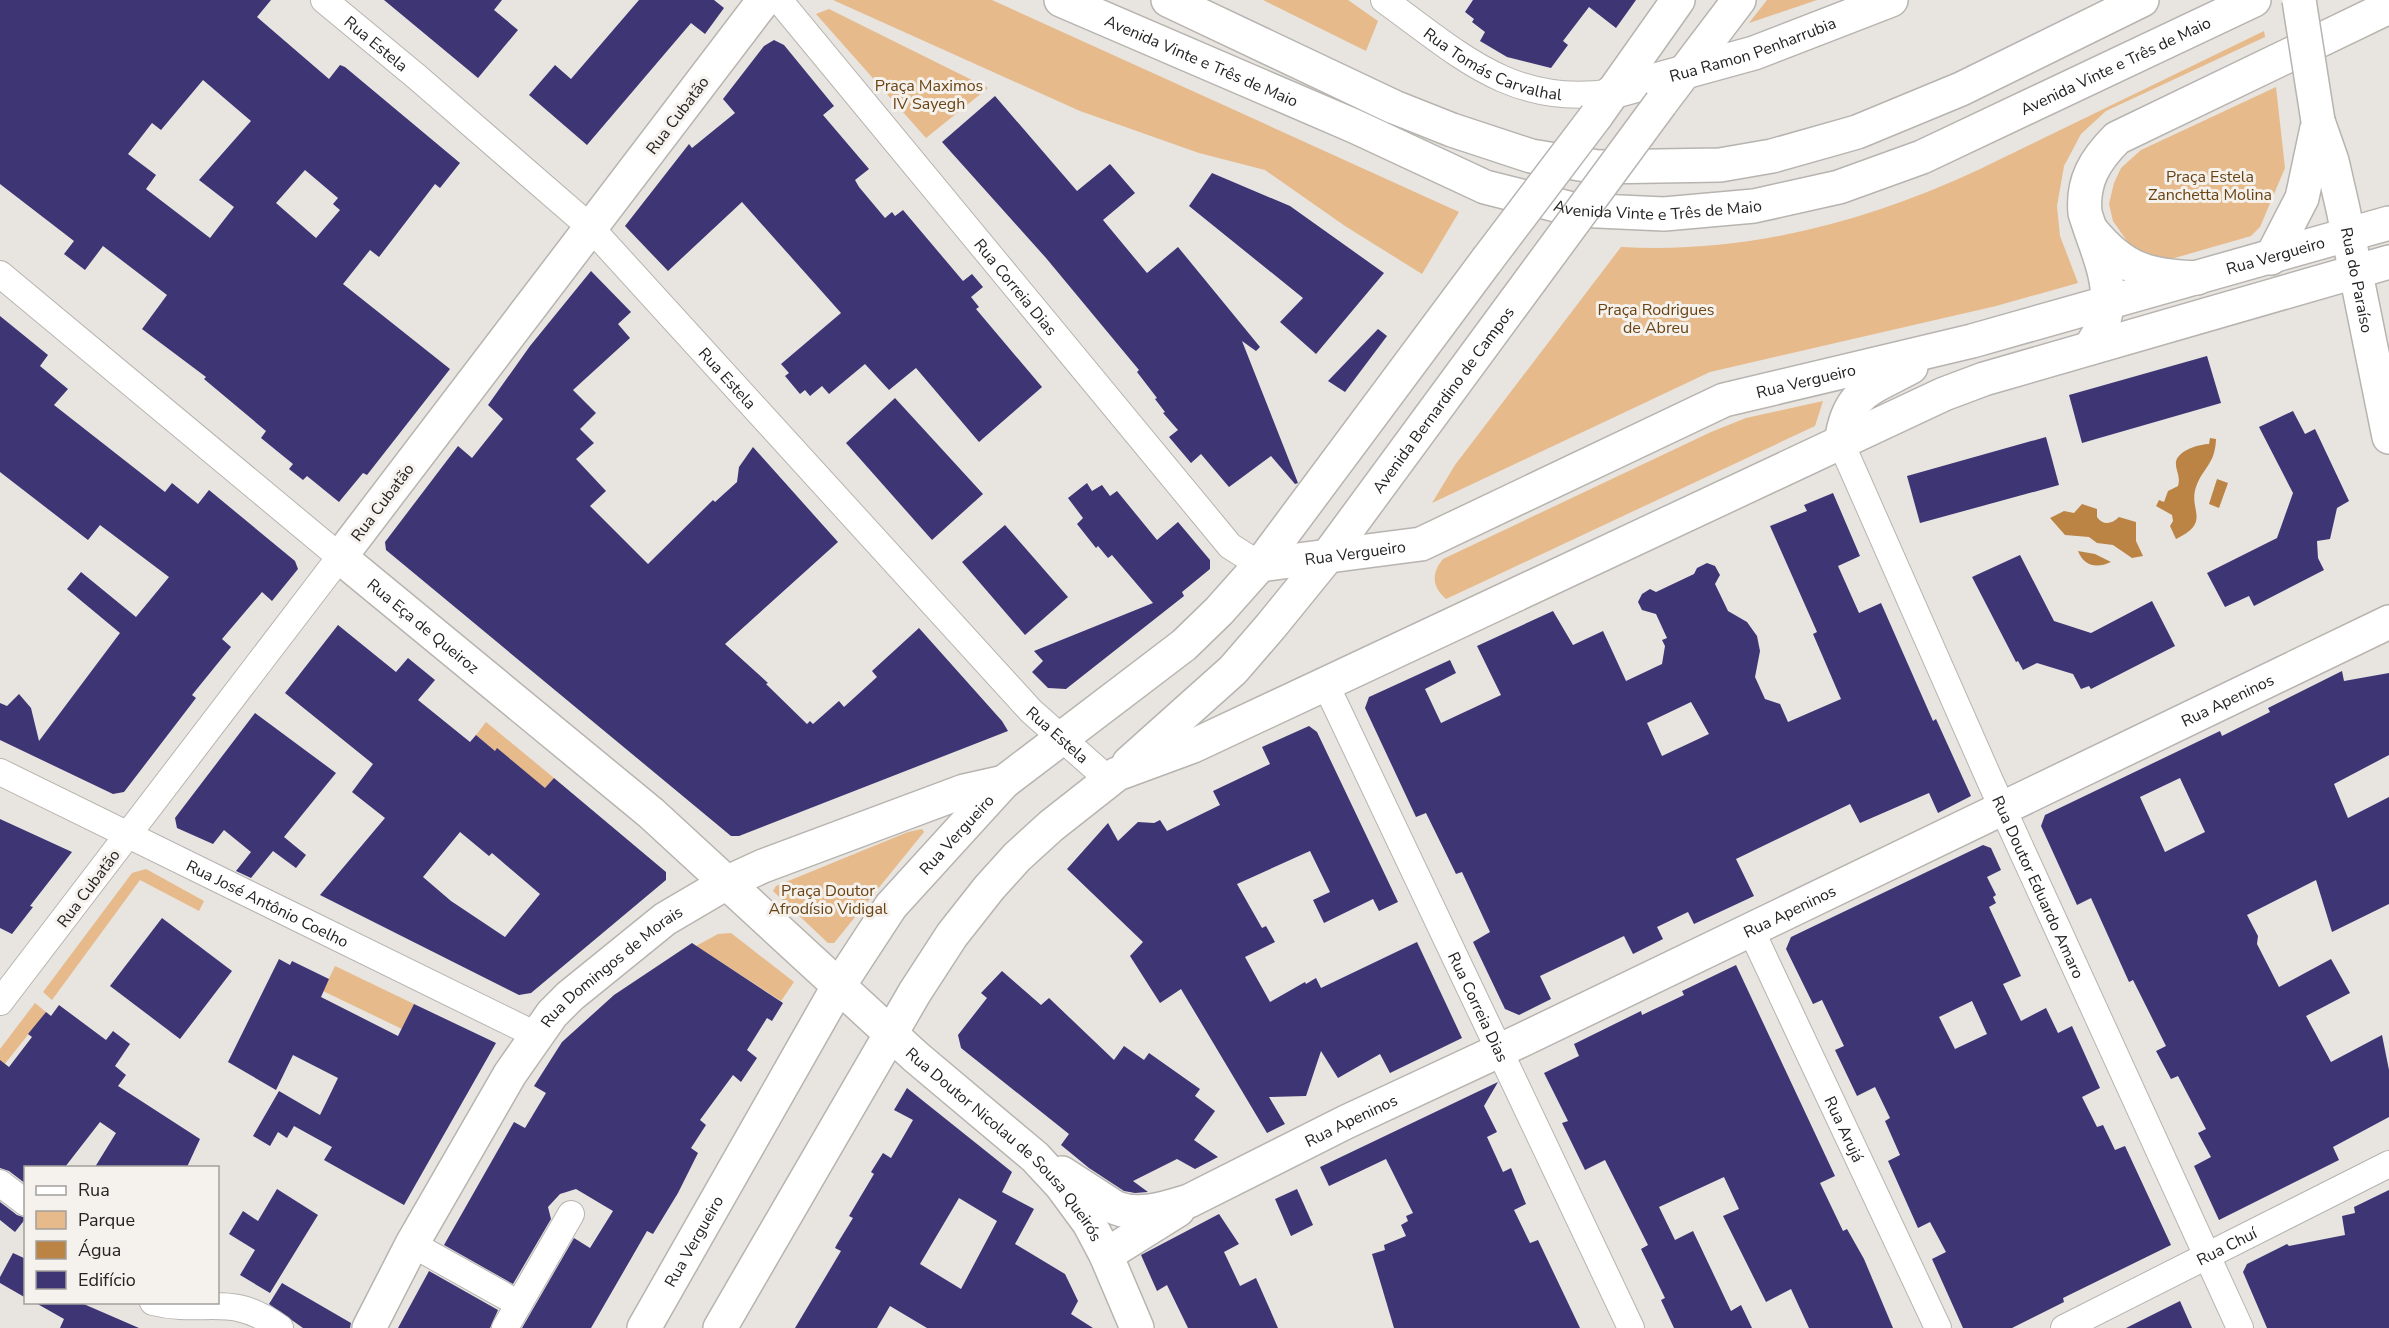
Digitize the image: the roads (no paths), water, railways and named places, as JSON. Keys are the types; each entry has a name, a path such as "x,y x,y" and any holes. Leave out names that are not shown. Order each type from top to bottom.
{"main road":[{"name":"Rua Cubatão","path":"340,557 764,0"},
{"name":"Avenida Vinte e Três de Maio","path":"1062,0 1343,122 1485,187 1576,210 1664,214 1754,206 1839,187 1922,157 2254,0"},
{"path":"1168,0 1394,107 1452,130 1531,156 1571,164 1609,167 1720,165 1772,156 1857,132 1961,89 2142,0"},
{"path":"1260,565 1604,104 1678,0"},
{"name":"Avenida Bernardino de Campos","path":"1113,777 1233,670 1327,557 1739,0"},
{"name":"Rua Ramon Penharrubia","path":"1604,104 1687,71 1754,53 1891,0"},
{"path":"2271,258 2302,198 2318,122 2299,0"},
{"path":"2090,348 2102,329 2110,303 2089,227 2084,198 2088,180 2098,158 2117,138 2389,7"},
{"name":"Rua do Paraíso","path":"2318,122 2332,161 2349,235 2389,437"},
{"name":"Rua Vergueiro","path":"644,1328 838,987 891,906 1004,782 1184,645 1219,611 1260,565 1421,544 1724,400 1950,346 2389,224"},
{"path":"2089,227 2106,248 2134,268 2158,276 2197,278"},
{"path":"720,1328 890,1034 952,935 1017,857 1051,826 1113,777 1193,746 1326,685 1944,394 1984,379 2389,262"},
{"path":"1841,443 1846,415 1855,399 1950,346"},
{"name":"Rua Eça de Queiroz","path":"340,557 651,813 728,882 838,987"},
{"name":"Rua Apeninos","path":"1035,1157 1116,1208 1125,1211 1166,1208 1189,1201 1346,1122 1499,1051 2389,622"},
{"name":"Rua Domingos de Morais","path":"369,1328 412,1244 510,1074 536,1035 570,996 665,919 728,882 763,866 964,791 1004,782"},
{"name":"Rua Doutor Nicolau de Sousa Queirós","path":"838,987 1035,1157 1076,1204 1106,1255 1137,1328"},
{"name":"Rua Apeninos","path":"1106,1255 1156,1226 1189,1201"}],"street":[{"name":"Rua Estela","path":"324,0 590,227 1031,711 1113,777"},
{"name":"Rua Correia Dias","path":"779,0 1230,546 1260,565"},
{"name":"Rua Tomás Carvalhal","path":"1384,0 1493,77 1518,86 1566,96 1584,97 1604,104"},
{"name":"Rua Eça de Queiroz","path":"0,274 340,557"},
{"name":"Rua Doutor Eduardo Amaro","path":"1841,443 2002,807 2240,1328"},
{"name":"Rua Cubatão","path":"0,1002 340,557"},
{"name":"Rua Correia Dias","path":"1326,685 1631,1328"},
{"name":"Rua José Antônio Coelho","path":"0,772 536,1035"},
{"name":"Rua Arujá","path":"1751,930 1938,1328"},
{"name":"Rua Chuí","path":"2064,1328 2389,1164"},
{"path":"0,1183 24,1201"},
{"path":"505,1328 571,1214"},
{"path":"412,1244 519,1304"},
{"path":"161,1304 177,1308 228,1305 259,1313 280,1328"}],"water":[{"path":"2210,438 2216,439 2215,448 2196,487 2194,495 2196,521 2187,533 2176,539 2170,526 2173,521 2172,515 2156,506 2159,500 2164,502 2168,491 2178,486 2176,462 2181,454 2190,448 2209,444"},
{"path":"2217,479 2228,483 2219,508 2209,504"},
{"path":"2082,504 2097,509 2097,517 2105,523 2119,517 2136,522 2136,541 2143,556 2132,558 2113,545 2097,543 2089,537 2065,535 2050,518 2064,511 2074,513"},
{"path":"2078,551 2095,554 2111,562 2091,565"}],"park label":[{"name":"Praça Maximos IV Sayegh","path":"929,94"},
{"name":"Praça Estela Zanchetta Molina","path":"2210,185"},
{"name":"Praça Rodrigues de Abreu","path":"1656,318"},
{"name":"Praça Doutor Afrodísio Vidigal","path":"828,899"}]}
